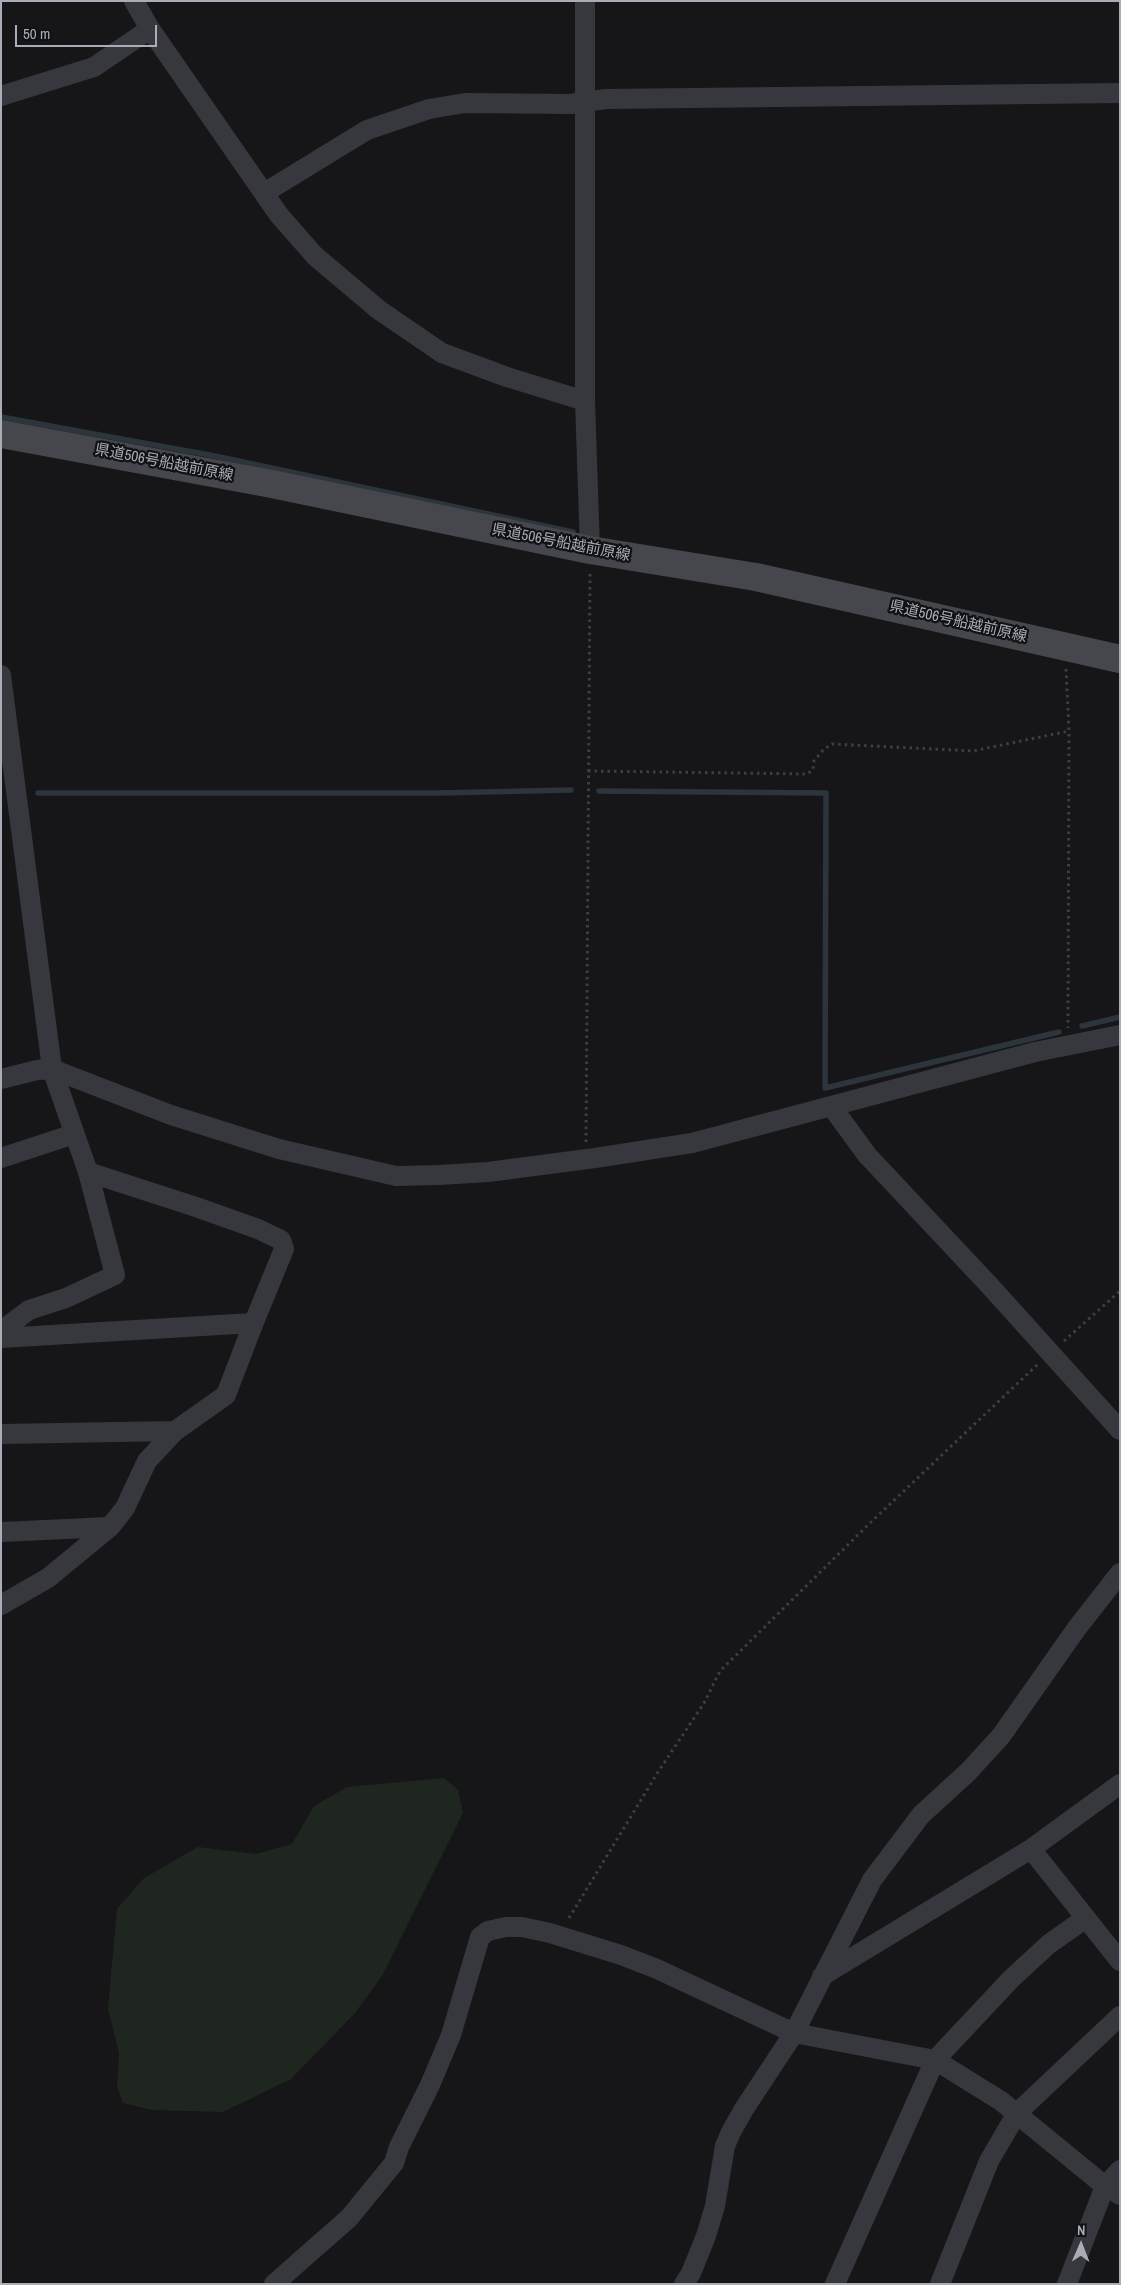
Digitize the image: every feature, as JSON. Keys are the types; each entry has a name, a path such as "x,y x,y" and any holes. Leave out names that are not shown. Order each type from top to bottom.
{"main road":[{"name":"県道506号船越前原線","path":"1,434 272,484 590,550 756,577 1120,658"}],"street":[{"path":"134,1 150,29 279,215 315,256 379,310 442,353 507,377 585,401"},
{"path":"585,1 585,401 590,550"},
{"path":"1,96 94,67 150,29"},
{"path":"264,193 368,130 430,109 465,103 570,104 606,99 1120,93"},
{"path":"1,675 52,1069 88,1172 115,1275 66,1298 29,1310 1,1331"},
{"path":"1,1080 37,1070 52,1069 171,1115 234,1136 338,1164 396,1176 488,1172 692,1143 968,1069 1068,1045 1120,1035"},
{"path":"832,1107 867,1155 1120,1430"},
{"path":"1,1158 74,1134"},
{"path":"1,1605 48,1578 110,1527 125,1508 147,1461 175,1431 226,1395 253,1323 284,1250 281,1240 258,1229 196,1206 88,1172"},
{"path":"1,1338 253,1323"},
{"path":"1,1434 175,1431"},
{"path":"1,1532 110,1527"},
{"path":"684,2284 691,2273 706,2236 715,2206 726,2146 731,2132 794,2033 872,1880 921,1815 968,1772 1001,1736 1077,1628 1120,1573"},
{"path":"822,1976 1031,1849 1120,1784"},
{"path":"1031,1849 1120,1961"},
{"path":"836,2284 935,2060 1011,1980 1049,1944 1086,1918"},
{"path":"274,2284 349,2218 394,2163 399,2147 426,2094 451,2035 480,1937 488,1932 506,1927 522,1927 559,1935 598,1947 657,1969 794,2033 935,2060 1001,2101 1112,2190"},
{"path":"940,2284 989,2162 1016,2113 1120,2016"},
{"path":"1067,2284 1120,2170"}],"path":[{"path":"586,1159 590,550"},
{"path":"1065,646 1069,732 1068,1045"},
{"path":"588,772 807,774 813,770 814,760 832,744 973,751 1069,732"},
{"path":"559,1935 658,1772 704,1702 720,1671 883,1510 1120,1291"}],"shaded area":[{"path":"444,1778 458,1790 463,1813 382,1976 355,2013 291,2079 223,2112 152,2110 123,2103 117,2086 119,2053 108,2009 117,1909 144,1878 198,1847 256,1854 292,1844 314,1806 347,1787"}],"waterway":[{"path":"1,417 215,456 573,532"},
{"path":"38,793 438,793 571,790"},
{"path":"599,791 826,793 825,1088 1059,1032"},
{"path":"1082,1026 1120,1017"}]}
